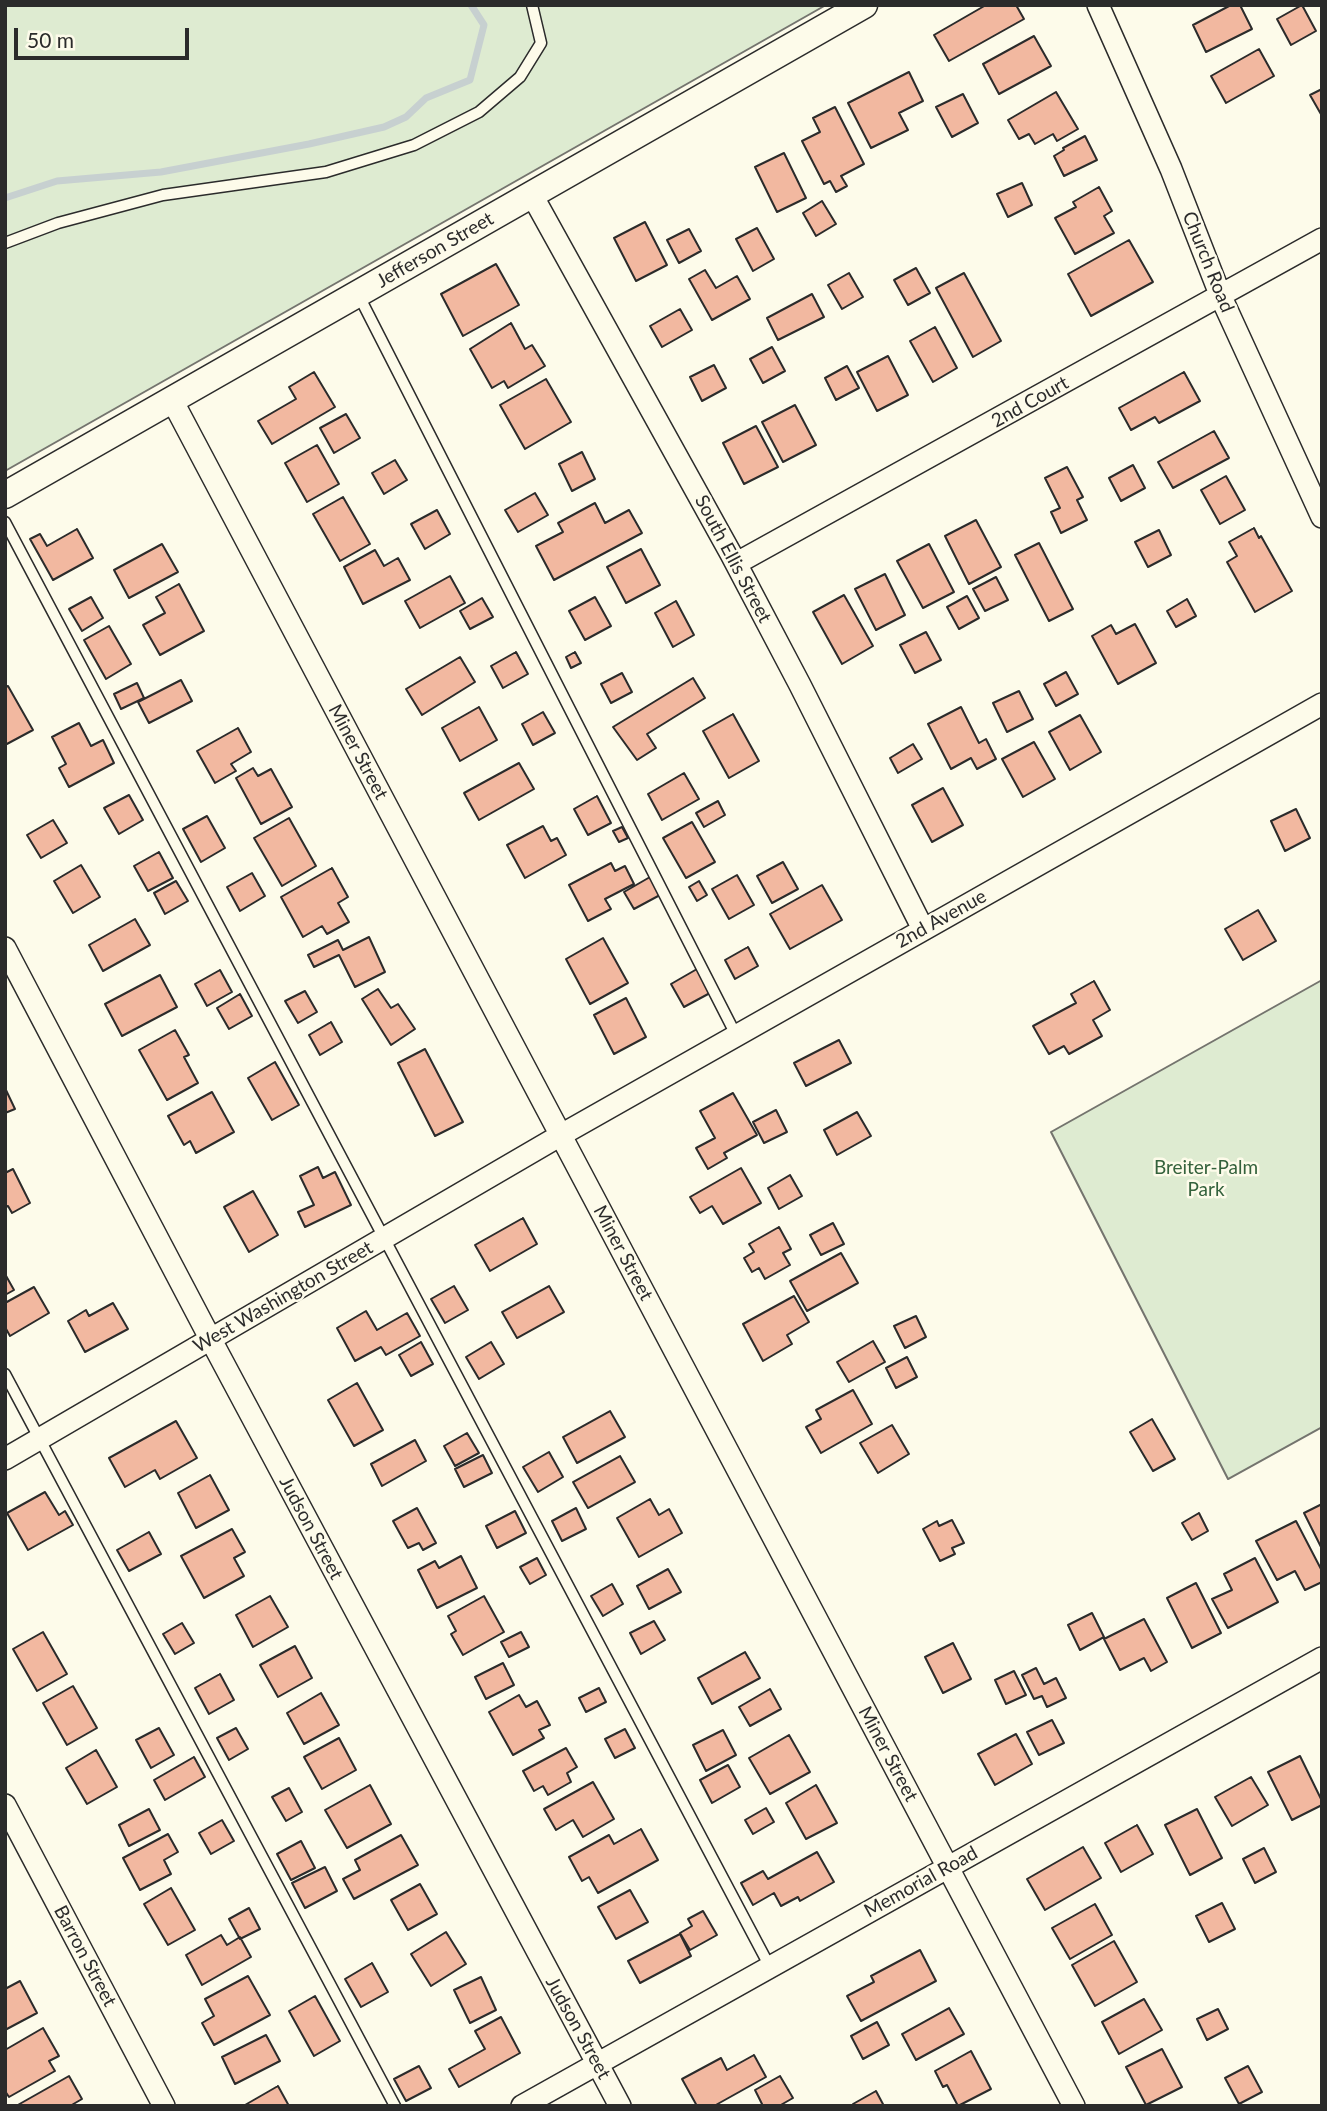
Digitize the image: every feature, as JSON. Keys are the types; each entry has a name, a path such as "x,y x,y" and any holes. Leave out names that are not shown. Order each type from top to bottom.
{"street":[{"name":"Jefferson Street","path":"5,495 864,5"},
{"name":"Church Road","path":"1098,5 1171,169 1221,297 1322,517"},
{"name":"South Ellis Street","path":"532,195 737,563 923,929"},
{"name":"2nd Court","path":"737,563 1322,239"},
{"name":"Miner Street","path":"172,400 1074,2106"},
{"name":"2nd Avenue","path":"561,1135 1322,704"},
{"name":"Judson Street","path":"5,948 620,2106"},
{"name":"West Washington Street","path":"5,1459 561,1135"},
{"name":"Memorial Road","path":"522,2106 1322,1658"},
{"name":"Barron Street","path":"5,1805 164,2106"}],"lane":[{"path":"5,243 58,223 163,195 326,172 414,145 479,112 520,77 541,43 532,5"},
{"path":"358,295 736,1035"},
{"path":"5,522 770,1966"},
{"path":"5,1374 395,2106"}],"green space":[{"path":"5,5 826,5 5,471"},
{"name":"Breiter-Palm Park","path":"1322,980 1322,1427 1228,1479 1051,1132"}],"building":[{"path":"986,5 1016,5 1024,19 949,61 934,35"},
{"path":"1231,5 1240,5 1252,29 1206,52 1193,25"},
{"path":"1302,5 1316,31 1291,45 1277,19"},
{"path":"1034,36 1051,66 999,94 983,64"},
{"path":"1259,49 1274,76 1226,103 1211,76"},
{"path":"909,72 923,101 899,113 908,130 871,148 848,103"},
{"path":"1322,89 1322,116 1310,95"},
{"path":"1056,92 1078,129 1057,141 1053,134 1035,144 1029,134 1019,139 1008,120"},
{"path":"963,94 978,123 952,137 936,107"},
{"path":"835,107 864,164 841,176 847,186 836,192 830,181 824,184 802,141 820,132 813,118"},
{"path":"1085,136 1097,160 1064,176 1054,156"},
{"path":"784,153 806,198 777,212 755,167"},
{"path":"1022,183 1032,205 1008,217 997,194"},
{"path":"1099,187 1112,211 1104,216 1114,233 1075,254 1055,218 1076,207 1073,202"},
{"path":"822,201 836,224 816,236 803,213"},
{"path":"645,222 667,265 636,281 614,238"},
{"path":"757,228 774,259 753,271 736,239"},
{"path":"689,229 701,251 679,263 667,240"},
{"path":"1129,240 1153,282 1091,316 1068,274"},
{"path":"496,264 519,305 463,336 441,294"},
{"path":"916,268 930,293 908,305 894,280"},
{"path":"705,270 716,288 737,276 750,299 712,320 689,279"},
{"path":"849,273 863,297 842,309 828,285"},
{"path":"964,273 1001,341 973,357 936,288"},
{"path":"812,294 824,317 778,340 767,318"},
{"path":"680,309 692,330 662,347 650,326"},
{"path":"511,323 525,349 532,345 545,366 508,388 504,381 492,388 470,349"},
{"path":"935,327 957,368 933,382 910,341"},
{"path":"772,347 785,371 763,383 750,359"},
{"path":"888,356 908,395 877,411 857,372"},
{"path":"714,365 726,388 702,401 690,377"},
{"path":"847,366 859,388 836,400 825,378"},
{"path":"314,372 335,407 272,444 258,421 296,399 289,387"},
{"path":"1184,372 1200,401 1159,423 1155,417 1131,430 1119,408"},
{"path":"546,379 571,422 525,449 500,405"},
{"path":"795,405 816,445 783,462 762,422"},
{"path":"346,414 360,438 334,453 320,428"},
{"path":"756,426 778,467 744,484 723,443"},
{"path":"1214,431 1229,458 1173,488 1158,462"},
{"path":"317,445 339,484 307,502 285,463"},
{"path":"582,452 595,479 572,491 559,464"},
{"path":"395,460 407,480 384,494 372,473"},
{"path":"1133,465 1145,488 1121,501 1109,478"},
{"path":"1067,467 1083,497 1077,500 1087,520 1061,533 1051,512 1060,508 1045,478"},
{"path":"1226,476 1245,510 1220,524 1201,490"},
{"path":"535,493 548,515 518,532 505,510"},
{"path":"343,497 370,544 340,561 313,514"},
{"path":"595,503 605,523 629,510 642,533 554,580 536,546 563,532 558,523"},
{"path":"437,510 450,534 425,549 411,524"},
{"path":"976,520 1001,567 969,584 945,536"},
{"path":"1254,528 1292,591 1255,612 1227,562 1237,556 1229,542"},
{"path":"77,529 93,558 53,580 30,539 40,534 47,546"},
{"path":"1159,530 1171,555 1148,567 1135,542"},
{"path":"1039,543 1073,609 1049,621 1015,555"},
{"path":"162,544 178,572 129,598 114,570"},
{"path":"929,544 954,592 923,608 897,561"},
{"path":"641,549 660,585 626,603 607,567"},
{"path":"375,550 384,566 398,558 410,580 363,604 344,567"},
{"path":"885,574 905,615 876,630 855,589"},
{"path":"450,576 465,603 420,628 405,601"},
{"path":"996,577 1008,600 985,611 973,589"},
{"path":"179,584 204,631 160,655 143,625 165,613 156,597"},
{"path":"844,595 873,646 842,664 813,612"},
{"path":"967,596 979,618 959,629 947,607"},
{"path":"91,597 103,618 82,631 69,609"},
{"path":"595,597 611,626 585,640 569,611"},
{"path":"482,598 493,617 470,629 460,611"},
{"path":"1187,599 1196,616 1176,627 1167,611"},
{"path":"676,601 694,635 673,647 655,613"},
{"path":"1135,624 1156,663 1118,684 1092,636 1111,625 1116,634"},
{"path":"109,626 131,664 106,679 84,640"},
{"path":"926,632 941,660 915,673 900,645"},
{"path":"516,652 528,674 503,688 491,666"},
{"path":"575,652 581,663 571,668 566,657"},
{"path":"460,657 475,682 422,715 406,689"},
{"path":"1066,672 1078,694 1056,706 1044,684"},
{"path":"622,673 632,692 611,703 601,684"},
{"path":"693,678 705,698 647,734 656,748 637,760 613,727"},
{"path":"181,680 192,701 149,723 138,702"},
{"path":"137,683 144,698 121,709 114,694"},
{"path":"8,686 33,730 5,745 5,687"},
{"path":"1019,691 1033,719 1007,732 993,703"},
{"path":"479,707 497,740 460,761 442,728"},
{"path":"961,707 979,743 986,739 996,759 977,769 971,758 951,769 928,724"},
{"path":"543,712 555,733 533,745 522,724"},
{"path":"733,714 759,761 729,778 703,731"},
{"path":"1080,715 1101,752 1070,770 1049,732"},
{"path":"79,723 91,746 103,740 114,763 69,787 59,768 66,764 52,737"},
{"path":"238,728 251,752 231,764 236,771 215,783 197,751"},
{"path":"1034,742 1055,779 1023,797 1002,759"},
{"path":"913,744 922,759 898,773 890,758"},
{"path":"519,763 534,789 479,820 464,793"},
{"path":"253,768 258,776 271,769 292,807 261,824 236,778"},
{"path":"684,773 699,799 662,820 648,794"},
{"path":"943,788 963,825 932,842 912,805"},
{"path":"129,795 143,820 119,834 104,808"},
{"path":"597,796 611,823 588,835 574,809"},
{"path":"718,801 725,815 704,827 696,813"},
{"path":"1296,809 1310,838 1285,851 1271,821"},
{"path":"207,816 225,848 201,862 183,829"},
{"path":"289,818 316,866 282,886 254,838"},
{"path":"53,820 67,843 41,858 27,835"},
{"path":"692,822 715,862 686,878 663,838"},
{"path":"543,826 551,841 557,838 566,855 525,878 507,845"},
{"path":"622,827 628,838 619,842 613,831"},
{"path":"159,852 173,878 148,891 134,866"},
{"path":"783,862 798,889 772,903 757,876"},
{"path":"611,863 615,871 625,866 634,884 605,899 611,909 588,921 569,885"},
{"path":"81,865 100,897 73,913 54,881"},
{"path":"332,868 348,897 338,903 349,922 327,934 322,926 303,937 281,897"},
{"path":"252,873 265,896 240,911 227,887"},
{"path":"737,875 754,905 729,919 712,889"},
{"path":"650,877 660,895 634,909 624,892"},
{"path":"176,881 188,901 165,914 154,893"},
{"path":"699,881 707,895 697,901 689,887"},
{"path":"822,885 842,920 790,949 770,914"},
{"path":"1258,910 1276,941 1243,960 1225,929"},
{"path":"135,919 150,945 103,971 89,945"},
{"path":"369,937 385,972 355,987 339,955 314,967 308,955 338,940 343,950"},
{"path":"603,938 628,983 590,1004 566,959"},
{"path":"748,947 758,966 735,979 725,960"},
{"path":"697,969 710,993 684,1007 671,984"},
{"path":"220,970 232,992 207,1006 195,984"},
{"path":"160,975 177,1007 122,1036 105,1004"},
{"path":"1094,981 1110,1010 1093,1020 1102,1036 1069,1054 1064,1046 1049,1054 1033,1026 1076,1003 1071,994"},
{"path":"378,989 391,1008 398,1004 415,1029 391,1045 362,999"},
{"path":"305,991 317,1012 298,1023 285,1001"},
{"path":"240,994 252,1016 229,1029 217,1008"},
{"path":"626,998 646,1037 614,1054 594,1015"},
{"path":"331,1022 342,1042 320,1055 309,1035"},
{"path":"175,1030 189,1055 184,1057 198,1083 167,1100 139,1050"},
{"path":"839,1040 851,1063 806,1086 794,1063"},
{"path":"425,1049 463,1122 435,1136 398,1063"},
{"path":"275,1062 299,1105 272,1120 248,1078"},
{"path":"5,1088 15,1109 5,1113"},
{"path":"212,1092 234,1132 196,1153 190,1141 184,1145 168,1116"},
{"path":"733,1093 757,1135 724,1153 727,1158 708,1169 696,1148 715,1138 700,1111"},
{"path":"776,1110 787,1132 764,1143 753,1122"},
{"path":"857,1112 871,1136 837,1155 824,1130"},
{"path":"318,1167 323,1178 335,1172 351,1205 305,1227 298,1212 314,1205 300,1176"},
{"path":"741,1168 761,1203 723,1224 712,1206 700,1213 690,1197"},
{"path":"13,1169 30,1203 12,1213 8,1206 5,1207 5,1173"},
{"path":"790,1175 802,1196 779,1209 768,1188"},
{"path":"253,1191 278,1235 249,1252 224,1207"},
{"path":"523,1218 537,1244 490,1271 475,1245"},
{"path":"833,1223 844,1244 821,1255 810,1235"},
{"path":"779,1227 791,1249 783,1253 790,1265 765,1279 759,1268 752,1272 744,1258 754,1252 749,1244"},
{"path":"841,1253 858,1283 807,1311 790,1281"},
{"path":"5,1274 14,1290 5,1295"},
{"path":"454,1286 468,1310 445,1323 431,1299"},
{"path":"549,1286 564,1312 517,1338 502,1312"},
{"path":"34,1287 49,1313 10,1336 5,1327 5,1303"},
{"path":"794,1296 809,1322 787,1335 792,1344 763,1361 743,1324"},
{"path":"113,1303 128,1329 85,1352 68,1321 86,1310 89,1316"},
{"path":"366,1311 377,1330 407,1313 420,1336 386,1355 381,1347 355,1361 337,1328"},
{"path":"916,1316 926,1337 905,1348 894,1326"},
{"path":"873,1341 885,1362 849,1382 837,1362"},
{"path":"421,1342 433,1364 411,1376 399,1355"},
{"path":"491,1342 504,1364 479,1379 466,1357"},
{"path":"907,1357 917,1377 896,1388 886,1368"},
{"path":"357,1383 383,1430 354,1446 328,1400"},
{"path":"853,1390 872,1424 821,1453 806,1427 821,1419 816,1410"},
{"path":"610,1411 625,1437 577,1463 563,1437"},
{"path":"1152,1419 1175,1459 1153,1471 1130,1432"},
{"path":"176,1421 197,1458 160,1479 155,1470 125,1487 109,1458"},
{"path":"892,1425 909,1454 878,1473 860,1443"},
{"path":"467,1433 479,1453 455,1466 444,1446"},
{"path":"415,1440 426,1461 382,1486 371,1464"},
{"path":"549,1452 563,1477 538,1492 523,1467"},
{"path":"483,1455 492,1473 464,1487 455,1469"},
{"path":"620,1456 635,1482 588,1508 573,1482"},
{"path":"210,1475 229,1510 196,1528 178,1493"},
{"path":"45,1492 59,1515 65,1511 73,1525 28,1550 7,1513"},
{"path":"650,1499 659,1515 669,1509 682,1533 639,1557 617,1518"},
{"path":"1322,1504 1322,1549 1304,1513"},
{"path":"417,1508 436,1543 423,1550 419,1543 408,1548 393,1521"},
{"path":"576,1508 586,1529 562,1541 552,1521"},
{"path":"515,1511 526,1533 497,1548 486,1526"},
{"path":"1199,1513 1208,1531 1192,1540 1182,1523"},
{"path":"952,1520 964,1543 952,1548 955,1554 940,1561 923,1529 937,1521 939,1526"},
{"path":"1296,1521 1322,1571 1322,1582 1305,1590 1295,1571 1277,1580 1256,1541"},
{"path":"232,1529 245,1552 234,1558 244,1576 204,1598 181,1556"},
{"path":"149,1532 161,1554 129,1571 117,1550"},
{"path":"461,1556 477,1588 437,1608 418,1570 435,1561 439,1568"},
{"path":"537,1558 546,1575 530,1584 520,1567"},
{"path":"1255,1558 1278,1602 1228,1628 1212,1599 1232,1590 1224,1574"},
{"path":"668,1569 681,1592 649,1609 637,1586"},
{"path":"1196,1583 1221,1633 1192,1648 1167,1598"},
{"path":"612,1584 623,1604 603,1616 591,1596"},
{"path":"270,1596 288,1627 253,1647 236,1615"},
{"path":"484,1596 504,1632 463,1655 451,1634 456,1631 448,1616"},
{"path":"1092,1613 1104,1637 1080,1650 1068,1625"},
{"path":"1144,1619 1167,1662 1151,1671 1144,1658 1120,1670 1104,1639"},
{"path":"654,1621 665,1640 641,1654 630,1633"},
{"path":"182,1623 194,1643 175,1654 163,1634"},
{"path":"43,1632 67,1674 37,1691 13,1649"},
{"path":"521,1632 529,1647 509,1657 501,1642"},
{"path":"953,1643 971,1679 943,1693 925,1657"},
{"path":"295,1646 312,1678 278,1697 260,1665"},
{"path":"745,1652 760,1678 712,1704 698,1678"},
{"path":"503,1663 514,1685 486,1699 475,1677"},
{"path":"1036,1668 1044,1684 1056,1678 1066,1698 1047,1707 1042,1696 1034,1699 1022,1675"},
{"path":"1014,1671 1026,1695 1006,1704 995,1680"},
{"path":"220,1674 234,1700 209,1714 195,1688"},
{"path":"73,1686 97,1728 67,1745 43,1703"},
{"path":"599,1688 606,1702 586,1712 579,1698"},
{"path":"770,1689 781,1709 750,1726 739,1707"},
{"path":"321,1693 339,1725 304,1744 287,1713"},
{"path":"519,1695 526,1707 537,1701 550,1725 539,1730 544,1738 513,1755 489,1712"},
{"path":"1052,1720 1064,1743 1039,1755 1027,1732"},
{"path":"159,1728 174,1755 151,1768 136,1740"},
{"path":"236,1728 248,1749 229,1760 217,1738"},
{"path":"625,1729 635,1748 615,1758 605,1739"},
{"path":"723,1730 736,1755 706,1771 693,1745"},
{"path":"1016,1734 1032,1764 995,1785 978,1754"},
{"path":"789,1735 810,1772 770,1794 749,1758"},
{"path":"339,1738 356,1770 322,1789 304,1757"},
{"path":"566,1748 577,1767 567,1773 571,1782 548,1795 543,1786 534,1791 523,1771"},
{"path":"96,1750 117,1787 87,1804 66,1768"},
{"path":"1300,1756 1322,1805 1292,1820 1268,1772"},
{"path":"194,1757 205,1777 165,1800 154,1780"},
{"path":"728,1765 740,1787 712,1803 700,1780"},
{"path":"1251,1777 1268,1805 1232,1826 1215,1797"},
{"path":"593,1782 614,1819 583,1837 573,1820 556,1830 544,1809"},
{"path":"370,1785 391,1824 347,1848 325,1810"},
{"path":"816,1785 837,1823 806,1839 786,1803"},
{"path":"289,1788 302,1812 286,1821 272,1797"},
{"path":"766,1808 774,1822 753,1834 745,1820"},
{"path":"149,1809 160,1830 129,1846 119,1825"},
{"path":"1197,1809 1222,1858 1190,1875 1165,1825"},
{"path":"222,1820 234,1841 211,1854 199,1833"},
{"path":"1137,1825 1153,1854 1121,1872 1105,1843"},
{"path":"641,1829 658,1860 598,1893 589,1877 582,1881 569,1857 609,1835 614,1844"},
{"path":"168,1834 178,1852 164,1860 171,1874 140,1890 123,1858"},
{"path":"401,1835 418,1865 354,1899 343,1879 360,1870 355,1860"},
{"path":"301,1841 315,1868 291,1880 277,1854"},
{"path":"1083,1847 1101,1878 1045,1910 1027,1879"},
{"path":"1264,1848 1276,1872 1255,1883 1243,1859"},
{"path":"817,1852 834,1882 800,1901 798,1897 781,1906 774,1893 753,1905 741,1883 763,1871 768,1879"},
{"path":"325,1867 337,1891 305,1908 292,1883"},
{"path":"420,1884 437,1914 408,1930 391,1900"},
{"path":"171,1888 195,1930 168,1945 144,1904"},
{"path":"630,1890 648,1922 616,1939 598,1907"},
{"path":"1222,1903 1235,1929 1209,1942 1196,1916"},
{"path":"1095,1904 1112,1935 1070,1959 1052,1928"},
{"path":"249,1908 260,1929 240,1939 229,1919"},
{"path":"703,1911 717,1935 690,1950 680,1933 692,1926 688,1919"},
{"path":"446,1932 466,1964 431,1986 411,1954"},
{"path":"680,1934 691,1956 640,1983 628,1961"},
{"path":"221,1935 227,1945 240,1937 251,1957 202,1985 186,1955"},
{"path":"1114,1941 1137,1982 1095,2006 1072,1965"},
{"path":"920,1950 936,1981 861,2021 847,1996 874,1982 871,1976"},
{"path":"372,1963 388,1992 361,2007 345,1979"},
{"path":"248,1976 270,2015 214,2045 202,2023 214,2016 205,1999"},
{"path":"481,1977 496,2010 470,2023 454,1990"},
{"path":"20,1981 37,2013 5,2030 5,1989"},
{"path":"315,1996 340,2041 314,2056 289,2011"},
{"path":"1144,1999 1162,2030 1119,2054 1102,2022"},
{"path":"949,2008 964,2034 916,2060 902,2034"},
{"path":"1218,2009 1228,2029 1207,2040 1197,2019"},
{"path":"501,2017 520,2053 459,2087 449,2069 485,2049 475,2031"},
{"path":"877,2022 889,2045 863,2059 851,2036"},
{"path":"43,2028 59,2056 49,2061 55,2071 9,2097 5,2091 5,2050"},
{"path":"266,2035 280,2061 235,2084 222,2057"},
{"path":"1162,2049 1182,2087 1146,2105 1126,2067"},
{"path":"971,2051 991,2089 958,2106 947,2085 943,2087 935,2071"},
{"path":"754,2055 766,2077 714,2106 697,2106 682,2079 721,2058 727,2070"},
{"path":"419,2066 431,2088 406,2101 394,2079"},
{"path":"1248,2066 1262,2092 1239,2104 1225,2078"},
{"path":"69,2076 82,2099 70,2106 16,2106"},
{"path":"780,2076 793,2098 779,2106 763,2106 755,2090"},
{"path":"278,2086 289,2106 245,2106 245,2105"},
{"path":"876,2091 884,2106 854,2106 853,2104"}],"waterway":[{"path":"5,198 57,181 161,172 384,127 406,117 426,98 470,80 484,25 471,5"}]}
